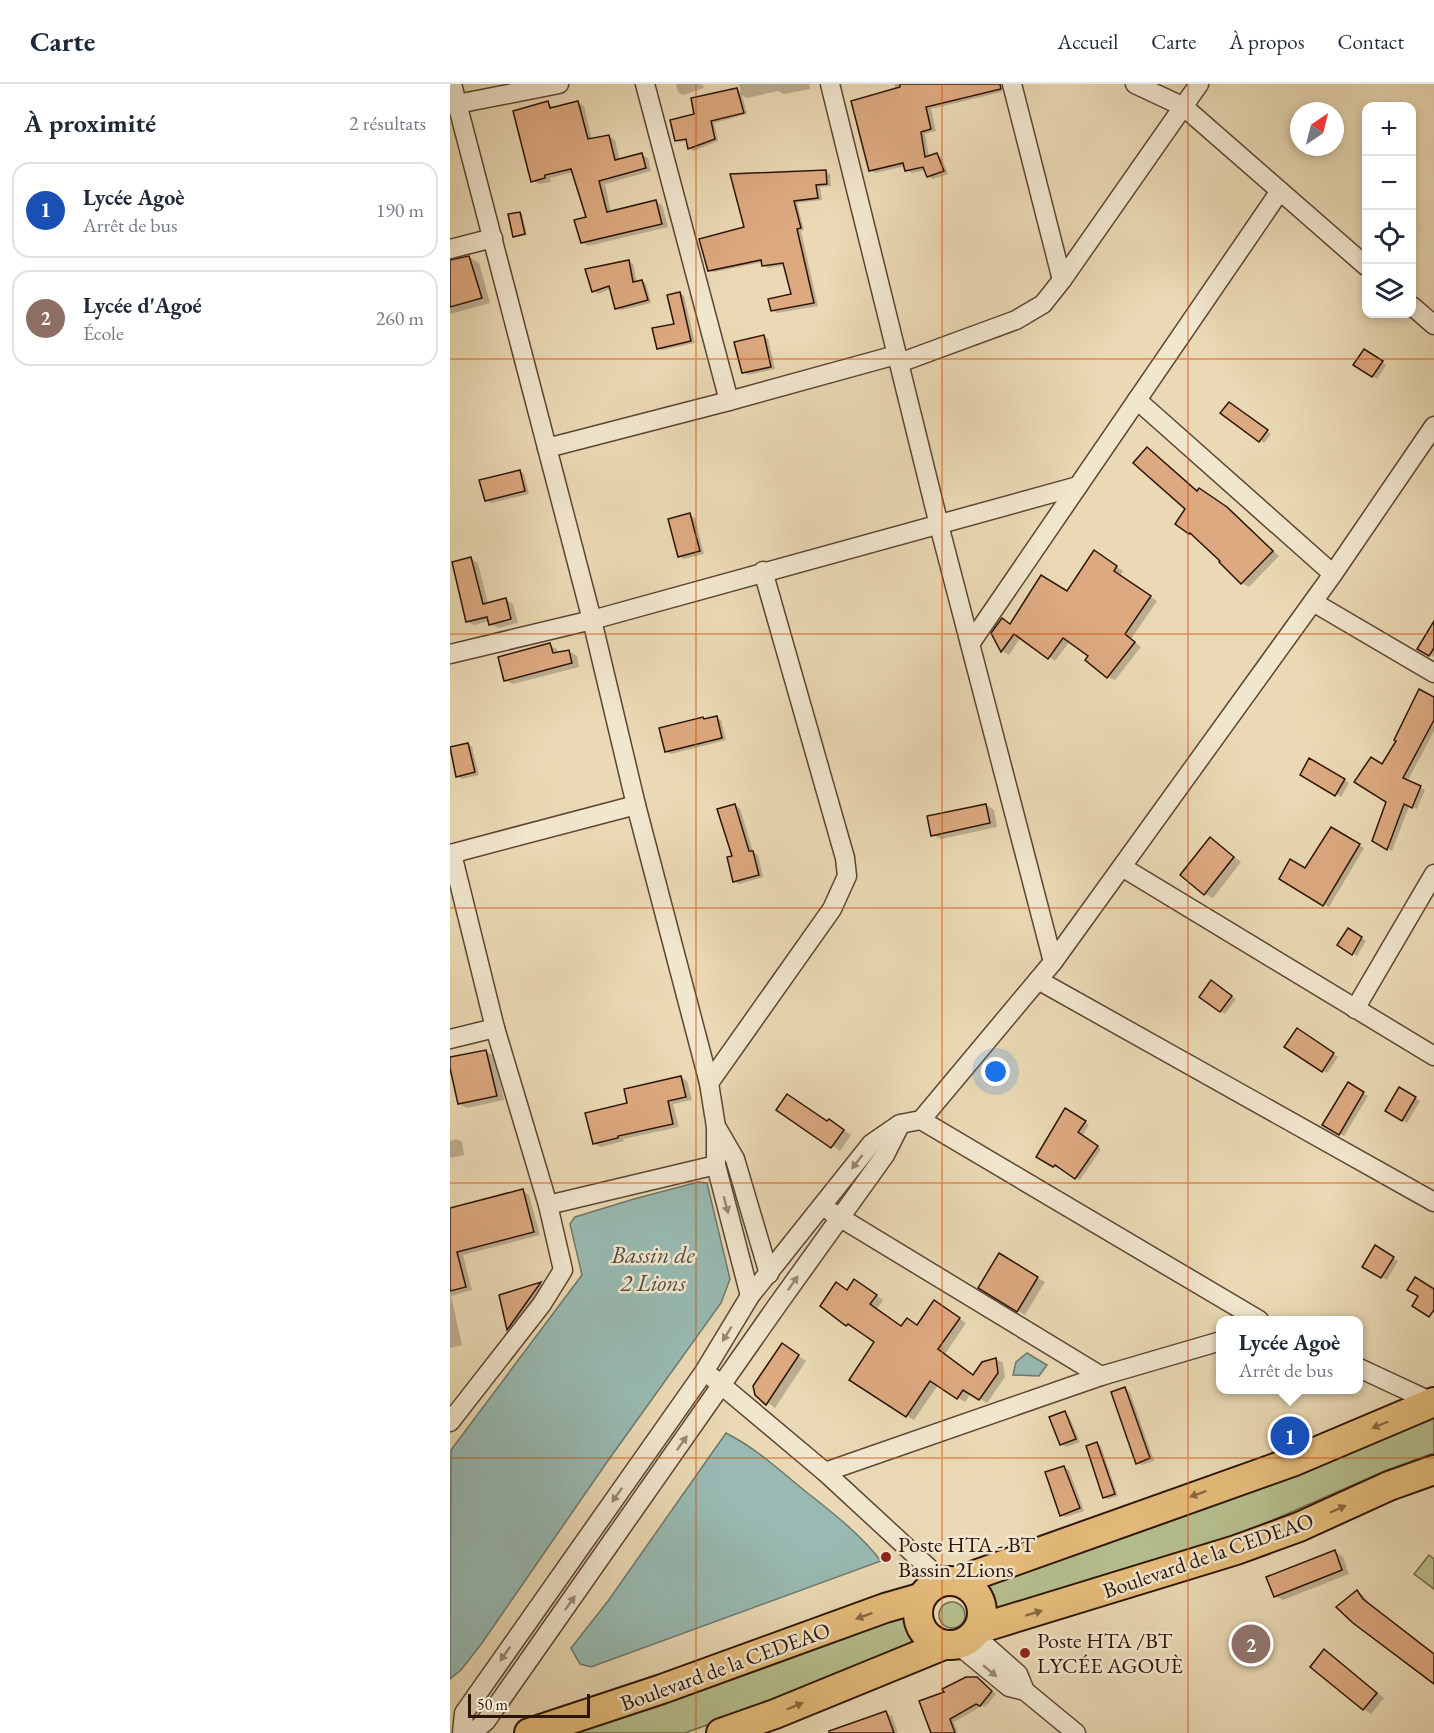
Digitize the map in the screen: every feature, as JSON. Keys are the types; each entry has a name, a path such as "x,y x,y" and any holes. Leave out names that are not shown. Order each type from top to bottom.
{"main road":[{"path":"950,1580 971,1588 980,1600 982,1615 963,1638 930,1639 920,1628 916,1613 920,1598 929,1587 1292,1461 1433,1402"},
{"name":"Boulevard de la CEDEAO","path":"721,1733 775,1714 963,1638 1236,1550 1299,1527 1389,1486 1434,1470"},
{"name":"Boulevard de la CEDEAO","path":"529,1733 662,1689 885,1608 920,1598"}],"street":[{"path":"452,84 592,620 636,805 708,1083 716,1127 716,1165 750,1296"},
{"path":"458,104 559,84"},
{"path":"645,84 729,402"},
{"path":"830,84 939,525 1053,962"},
{"path":"1012,84 1062,280"},
{"path":"1135,84 1184,107 1363,264"},
{"path":"547,448 897,359 1016,320 1043,304 1062,280 1198,84"},
{"path":"970,644 1280,191"},
{"path":"450,249 493,238"},
{"path":"1416,309 1434,325"},
{"path":"1137,400 1333,574"},
{"path":"462,1733 464,1713 704,1372 750,1296 871,1144 900,1124 921,1120 1053,962 1333,574 1434,426"},
{"path":"450,654 592,620 1078,486"},
{"path":"708,1083 832,909 847,876 845,858 764,571"},
{"path":"1313,602 1434,673"},
{"path":"450,1422 542,1304 563,1270 548,1205 495,1028 451,854 636,805"},
{"path":"1122,867 1434,1056"},
{"path":"1355,1009 1434,874"},
{"path":"1038,980 1434,1202"},
{"path":"450,1039 495,1028"},
{"path":"921,1120 1252,1316"},
{"path":"472,1733 486,1721 885,1155 900,1124"},
{"path":"716,1127 735,1159 769,1274"},
{"path":"548,1205 716,1165"},
{"path":"822,1206 1101,1376"},
{"path":"825,1472 1101,1376 1216,1342"},
{"path":"1363,1370 1433,1402"},
{"path":"704,1372 723,1385 950,1580"},
{"path":"963,1638 1009,1687 1025,1691 1076,1733"}],"green space":[{"path":"1434,1415 1434,1453 1387,1470 1232,1538 992,1618 982,1586 1187,1515"},
{"path":"1429,1555 1434,1559 1434,1589 1414,1574"},
{"path":"952,1602 961,1606 965,1615 961,1624 952,1628 943,1624 939,1615 943,1606"},
{"path":"906,1611 918,1642 874,1664 685,1733 570,1733"}],"water":[{"name":"Bassin de 2 Lions","path":"698,1182 707,1183 730,1279 721,1303 607,1462 482,1643 461,1670 450,1679 451,1450 582,1275 570,1224 575,1217"},
{"path":"1027,1353 1047,1365 1039,1376 1013,1375 1016,1362"},
{"path":"726,1433 758,1453 835,1515 881,1561 591,1667 580,1664 571,1648 608,1601"}],"building":[{"path":"900,84 1000,84 1001,89 926,107 931,129 921,132 925,157 937,153 944,171 927,177 923,167 905,171 903,163 869,171 851,101 900,87"},
{"path":"737,88 744,113 711,121 715,139 688,149 686,139 675,141 670,120 694,114 691,98"},
{"path":"548,101 550,108 578,101 588,139 609,135 615,160 642,153 646,168 599,181 607,212 656,200 662,224 581,243 574,220 586,217 571,169 545,175 545,178 531,182 513,111"},
{"path":"826,170 827,184 816,185 818,198 794,201 801,228 797,229 814,303 771,311 768,299 791,294 783,263 762,266 761,260 708,271 699,239 744,227 730,174"},
{"path":"520,212 525,234 513,237 508,214"},
{"path":"469,256 482,298 450,307 450,260"},
{"path":"629,260 633,282 642,280 648,300 615,309 609,286 592,292 585,269"},
{"path":"680,292 691,341 657,349 652,328 674,324 667,295"},
{"path":"764,335 771,367 742,373 734,342"},
{"path":"1364,349 1383,361 1372,377 1353,365"},
{"path":"1229,402 1268,430 1259,442 1220,413"},
{"path":"1147,447 1197,491 1199,488 1227,507 1273,551 1241,584 1190,533 1175,524 1185,509 1133,463"},
{"path":"520,470 525,491 485,501 479,480"},
{"path":"690,513 700,551 678,557 668,519"},
{"path":"1094,550 1117,566 1114,571 1151,596 1125,634 1135,642 1107,678 1085,660 1088,656 1063,638 1048,659 1014,634 1001,652 991,633 1002,618 1010,624 1041,575 1067,591"},
{"path":"471,557 483,604 506,598 511,619 489,625 487,617 466,622 452,562"},
{"path":"1434,621 1434,648 1429,656 1417,649"},
{"path":"550,643 553,653 569,650 572,663 504,681 498,657"},
{"path":"1419,689 1434,697 1434,720 1403,778 1421,786 1412,808 1404,804 1387,850 1372,841 1386,802 1354,782 1371,757 1382,764 1396,741 1394,740"},
{"path":"717,716 722,738 665,752 659,728 703,717 704,719"},
{"path":"468,743 475,772 456,777 450,747"},
{"path":"1309,758 1345,779 1335,796 1300,775"},
{"path":"735,804 749,851 753,851 759,875 733,882 727,857 732,856 717,809"},
{"path":"986,804 990,823 931,836 927,816"},
{"path":"1331,827 1360,844 1323,906 1279,879 1290,859 1305,868"},
{"path":"1210,837 1234,857 1204,895 1180,875"},
{"path":"1348,928 1362,937 1352,955 1337,945"},
{"path":"1211,980 1232,996 1220,1012 1199,997"},
{"path":"1297,1028 1334,1053 1322,1072 1284,1047"},
{"path":"486,1050 497,1096 458,1104 450,1068 450,1057"},
{"path":"681,1076 686,1097 668,1101 673,1124 593,1144 585,1113 627,1103 624,1089"},
{"path":"1348,1082 1364,1092 1339,1135 1322,1125"},
{"path":"1399,1087 1416,1097 1402,1121 1385,1111"},
{"path":"787,1094 844,1130 831,1148 776,1110"},
{"path":"1065,1108 1086,1121 1078,1132 1098,1146 1075,1179 1055,1165 1053,1167 1036,1157"},
{"path":"523,1189 534,1232 457,1252 466,1287 450,1291 450,1208"},
{"path":"1375,1245 1394,1257 1381,1278 1362,1267"},
{"path":"999,1253 1038,1277 1017,1312 978,1288"},
{"path":"1415,1277 1434,1289 1434,1310 1429,1317 1412,1306 1418,1296 1407,1290"},
{"path":"854,1279 877,1295 870,1304 901,1326 907,1318 917,1325 934,1300 960,1318 938,1349 973,1375 982,1362 996,1358 998,1373 979,1400 963,1390 957,1399 930,1381 906,1417 849,1380 874,1342 848,1324 846,1326 820,1306 836,1282 847,1290"},
{"path":"541,1282 507,1330 499,1295"},
{"path":"782,1343 799,1355 766,1405 755,1395 753,1386"},
{"path":"1125,1387 1150,1458 1136,1464 1111,1392"},
{"path":"1065,1411 1076,1439 1060,1445 1049,1417"},
{"path":"1097,1442 1115,1494 1103,1498 1086,1446"},
{"path":"1064,1466 1080,1508 1060,1516 1045,1472"},
{"path":"1335,1550 1342,1570 1274,1597 1266,1577"},
{"path":"1357,1590 1363,1599 1434,1654 1434,1684 1353,1623 1336,1607"},
{"path":"1324,1649 1377,1693 1363,1710 1310,1667"},
{"path":"966,1677 977,1677 992,1691 980,1706 976,1704 950,1719 955,1733 931,1733 919,1701 944,1692 942,1689"},
{"path":"886,1711 894,1733 829,1733 829,1731"}],"place":[{"name":"Lycée Agoè","path":"1290,1436"},
{"name":"Poste HTA - BT Bassin 2Lions","path":"886,1557"},
{"name":"Lycée d'Agoé","path":"1251,1644"},
{"name":"Poste HTA /BT LYCÉE AGOUÈ","path":"1025,1653"}]}
